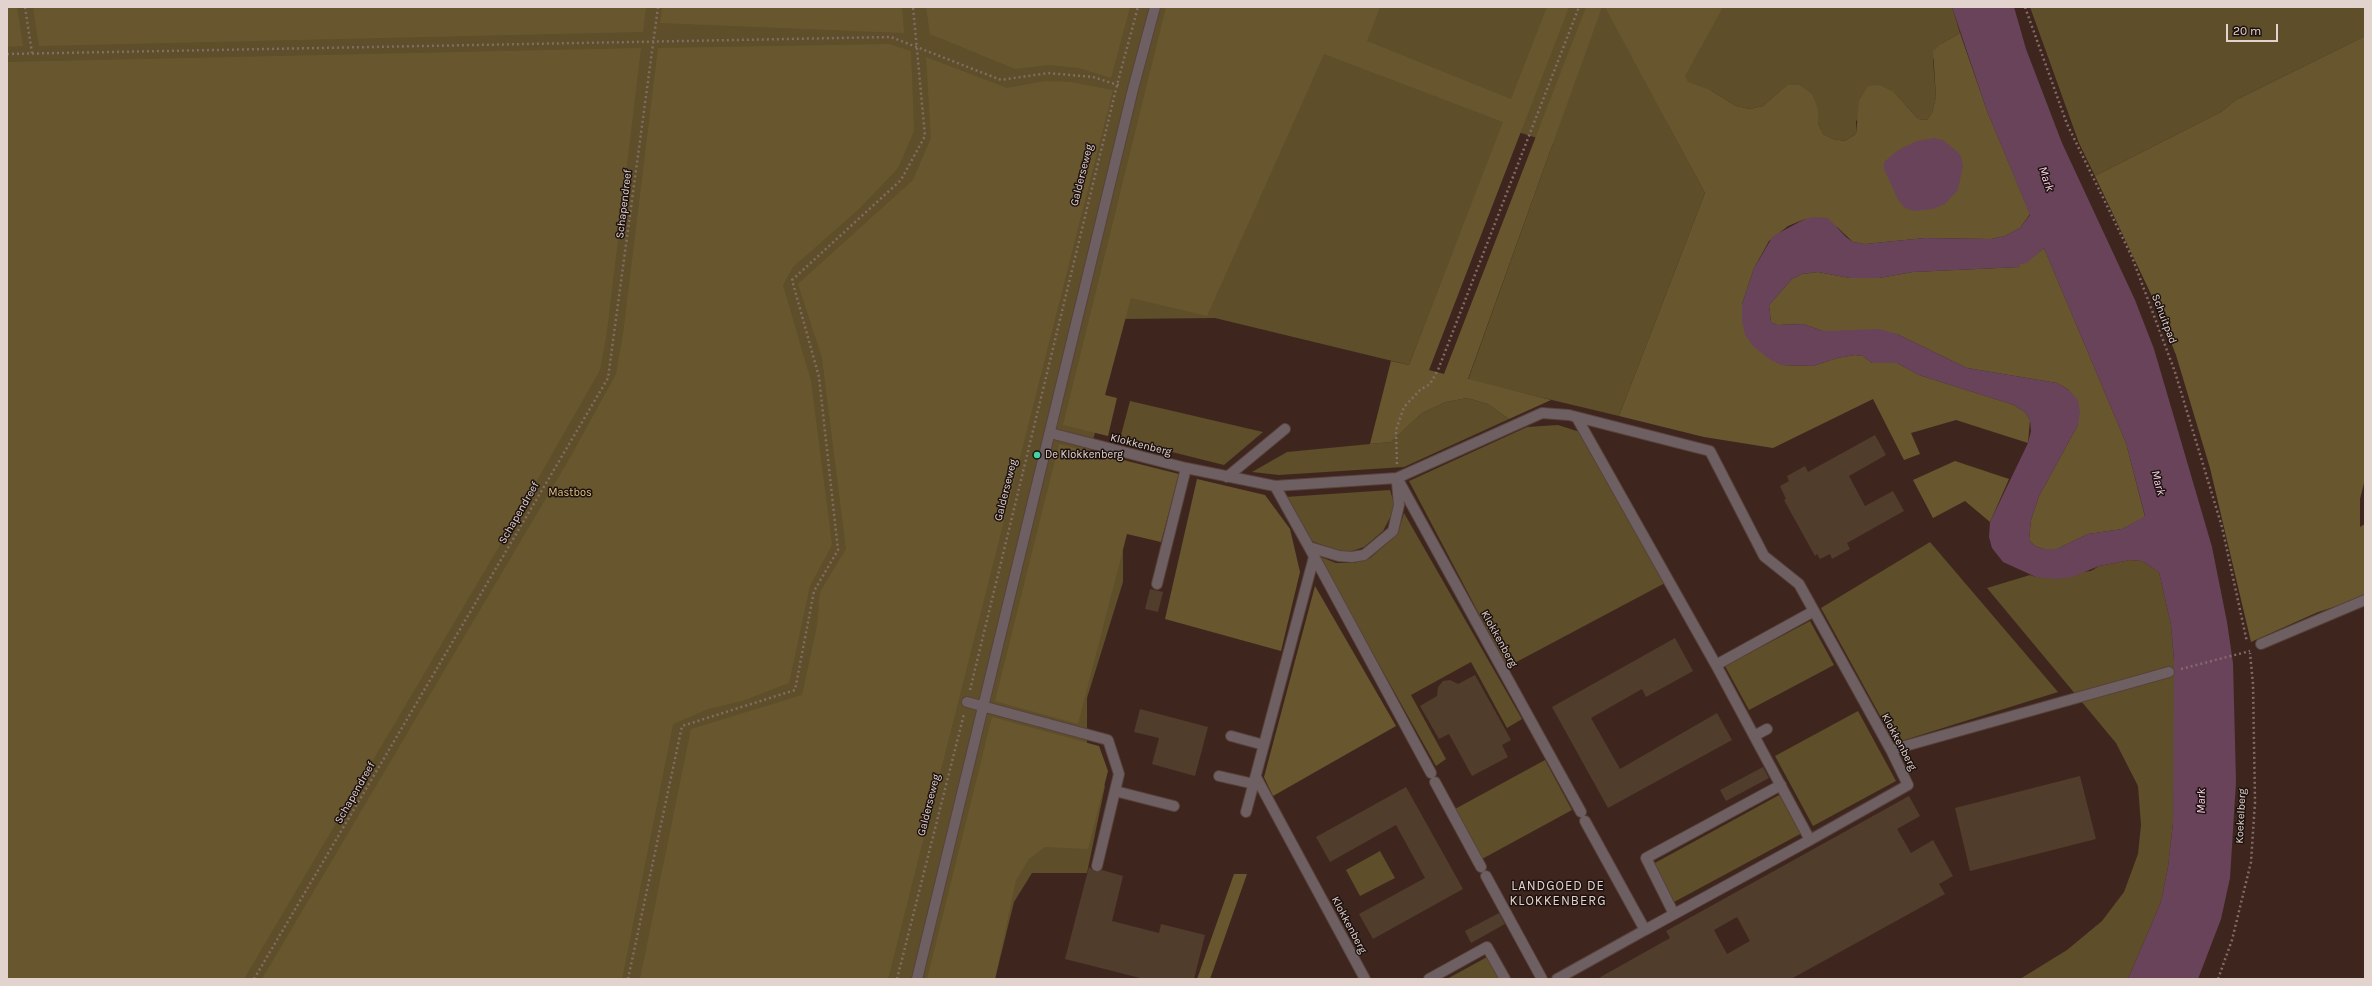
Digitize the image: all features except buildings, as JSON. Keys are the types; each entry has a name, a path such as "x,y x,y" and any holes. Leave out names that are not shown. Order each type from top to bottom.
{"street":[{"path":"917,979 1133,89 1155,7"},
{"name":"Klokkenberg","path":"1050,433 1186,468 1275,486 1397,478 1542,413 1577,418 1710,451 1764,556 1799,584 1891,750 1908,785 1557,979"},
{"path":"1577,418 1716,665 1810,840"},
{"path":"1227,477 1285,429"},
{"path":"1157,584 1186,468"},
{"path":"1309,547 1339,556 1352,557 1364,555 1376,547 1393,531 1399,505 1397,478"},
{"name":"Klokkenberg","path":"1397,478 1645,930"},
{"path":"1275,486 1542,979"},
{"path":"1246,812 1314,557"},
{"path":"2261,644 2365,600"},
{"path":"1716,665 1814,611"},
{"path":"1891,750 2169,672"},
{"path":"967,702 1108,740 1119,774 1097,866"},
{"path":"1754,736 1767,729"},
{"path":"1231,736 1264,745"},
{"path":"1220,776 1255,780"},
{"name":"Klokkenberg","path":"1255,780 1365,979"},
{"path":"1674,914 1646,858 1781,785"},
{"path":"1115,791 1174,806"},
{"path":"1429,979 1487,947 1504,979"}],"path":[{"path":"25,7 32,53"},
{"name":"Schapendreef","path":"254,979 608,378 658,7"},
{"path":"628,979 682,726 795,690 814,592 838,550 819,376 792,280 900,180 925,136 915,46 913,7"},
{"name":"Galderseweg","path":"897,979 967,702 1117,85 1138,7"},
{"path":"1397,478 1396,430 1404,408 1420,390 1430,384 1438,370 1579,7"},
{"name":"Schuitpad","path":"2025,7 2068,124 2132,257 2175,372 2222,527 2249,651"},
{"path":"7,54 891,36 1001,80 1048,73 1093,77 1133,89"},
{"path":"2169,672 2249,651"},
{"name":"Koekelberg","path":"2218,979 2237,921 2251,862 2255,794 2253,684 2249,651"}],"green space":[{"name":"Mastbos","path":"7,7 1952,7 1960,33 1941,44 1933,60 1936,97 1932,113 1927,120 1918,119 1894,92 1856,121 1856,134 1845,141 1833,139 1823,134 1818,123 1818,109 1787,85 1763,106 1750,109 1736,106 1710,90 1666,120 1705,193 1619,416 1468,380 1553,143 1502,127 1409,365 1215,318 1123,319 1087,465 1123,552 1123,582 1087,698 1087,757 1105,786 1087,873 1032,873 1014,902 995,979 7,979"},
{"path":"7,7 17,7 23,46 7,47"},
{"path":"33,7 646,7 643,32 39,46"},
{"path":"662,7 902,7 904,33 660,23"},
{"path":"926,7 1130,7 1111,78 1079,68 1049,65 1015,69 930,34"},
{"path":"1166,7 1380,7 1367,41 1511,99 1547,7 1569,7 1429,370 1444,374 1586,7 1602,7 1468,379 1551,400 1509,419 1488,404 1467,398 1446,402 1422,413 1391,442 1370,444 1391,361 1409,365 1503,122 1324,54 1207,316 1131,298 1105,395 1117,398 1108,436 1063,425"},
{"path":"1605,7 1723,7 1685,76 1688,82 1710,90 1736,106 1750,109 1763,106 1787,85 1799,85 1812,94 1818,109 1818,123 1823,134 1833,139 1845,141 1856,134 1859,101 1868,86 1879,85 1894,92 1918,119 1927,120 1932,113 1936,97 1933,51 1941,44 1960,33 1987,111 2030,214 2020,228 2005,236 1991,239 1925,238 1865,244 1853,242 1837,227 1805,219 1788,226 1769,241 1754,268 1742,304 1781,365 1813,366 1837,358 1855,355 1863,356 1872,363 1897,363 1919,375 2014,405 2025,412 2030,420 2028,443 1956,420 1911,433 1920,454 1904,460 1873,399 1773,448 1704,437 1619,416 1705,193"},
{"path":"2030,7 2365,7 2365,36 2236,100 2221,112 2095,176 2079,143"},
{"path":"2365,36 2365,479 2360,499 2360,527 2365,524 2365,597 2318,612 2251,642 2210,468 2176,355 2158,309 2095,176 2221,112 2236,100"},
{"path":"889,44 911,51 914,131 898,168 860,208 793,267 783,285 811,381 832,545 810,586 789,683 742,701 708,709 673,724 622,979 262,979 571,456 616,374 623,334 658,48"},
{"path":"641,48 607,331 600,370 504,538 244,979 7,979 7,62"},
{"path":"926,57 1007,88 1045,81 1070,82 1113,90 888,979 640,979 691,729 802,695 817,626 820,592 846,549 822,358 798,284 913,180 931,138"},
{"path":"2044,248 2126,443 2145,517 2122,529 2088,534 2057,549 2044,549 2035,546 2029,540 2031,520 2039,496 2078,425 2069,390 2057,383 1967,368 1897,334 1823,331 1803,324 1777,325 1771,322 1769,305 1792,279 1802,274 1818,272 1850,278 1879,278 1913,272 2020,267 2020,264 2027,262"},
{"path":"1467,398 1488,404 1509,419 1404,467 1279,475 1252,472 1287,452 1391,442 1422,413 1446,402"},
{"path":"1130,401 1263,432 1224,465 1120,439"},
{"path":"1558,425 1580,432 1665,583 1507,667 1409,481 1527,427"},
{"path":"1059,444 1179,474 1161,542 1127,534 1078,724 995,701"},
{"path":"1955,461 2009,479 1990,522 1965,501 1933,518 1913,480"},
{"path":"1197,479 1265,495 1290,529 1300,572 1281,651 1165,619"},
{"path":"1390,490 1394,503 1392,514 1383,531 1364,547 1352,551 1338,551 1309,540 1285,497"},
{"path":"1404,513 1522,719 1507,728 1471,662 1411,695 1446,759 1436,766 1318,556 1336,563 1354,563 1370,558 1392,539 1400,526"},
{"path":"1930,542 2058,692 1895,743 1821,608"},
{"path":"2130,560 2142,561 2159,572 2171,625 2174,660 2175,752 2173,823 2168,867 2161,902 2128,979 2020,979 2067,950 2102,921 2124,892 2138,854 2141,825 2138,786 2116,743 1987,588 2030,575 2036,577 2091,571 2099,566"},
{"path":"1315,586 1396,726 1273,796 1264,777"},
{"path":"1810,621 1834,665 1749,710 1725,666"},
{"path":"1858,711 1896,781 1813,826 1775,756"},
{"path":"992,717 1099,746 1108,771 1088,849 1045,847 1029,859 1016,880 995,979 927,979"},
{"path":"1545,760 1572,810 1482,859 1455,809"},
{"path":"1781,794 1802,833 1674,902 1653,864"},
{"path":"1380,851 1395,878 1360,896 1346,870"},
{"path":"1234,874 1247,874 1210,979 1197,979"},
{"path":"1487,957 1499,979 1447,979"}],"water":[{"name":"Mark","path":"1952,7 2014,7 2026,49 2062,143 2135,300 2154,349 2212,547 2227,622 2233,663 2236,782 2230,878 2221,919 2198,979 2128,979 2161,902 2168,867 2173,823 2174,660 2171,625 2159,572 2142,561 2130,560 2099,566 2072,577 2055,579 2036,577 2003,562 1992,548 1989,537 1990,522 2028,443 2031,431 2030,420 2025,412 2014,405 1919,375 1897,363 1872,363 1863,356 1855,355 1837,358 1813,366 1781,365 1769,359 1754,347 1745,335 1742,321 1742,304 1754,268 1773,236 1805,219 1815,217 1828,218 1846,237 1853,242 1865,244 1925,238 1991,239 2005,236 2020,228 2030,215 1987,111","holes":["2044,248 2126,443 2145,516 2122,529 2088,534 2057,549 2044,549 2035,546 2029,540 2031,520 2039,496 2078,425 2080,412 2078,400 2069,390 2057,383 1967,368 1897,334 1879,329 1823,331 1803,324 1777,325 1771,322 1769,305 1792,279 1802,274 1818,272 1850,278 1879,278 1913,272 2020,267 2020,264 2027,263"]},
{"path":"1934,138 1943,140 1960,154 1963,165 1958,190 1945,204 1933,209 1915,211 1905,208 1898,200 1884,169 1884,162 1898,150 1917,141"}],"place":[{"name":"De Klokkenberg","path":"1037,455"}],"district":[{"name":"LANDGOED DE KLOKKENBERG","path":"1558,894"}]}
